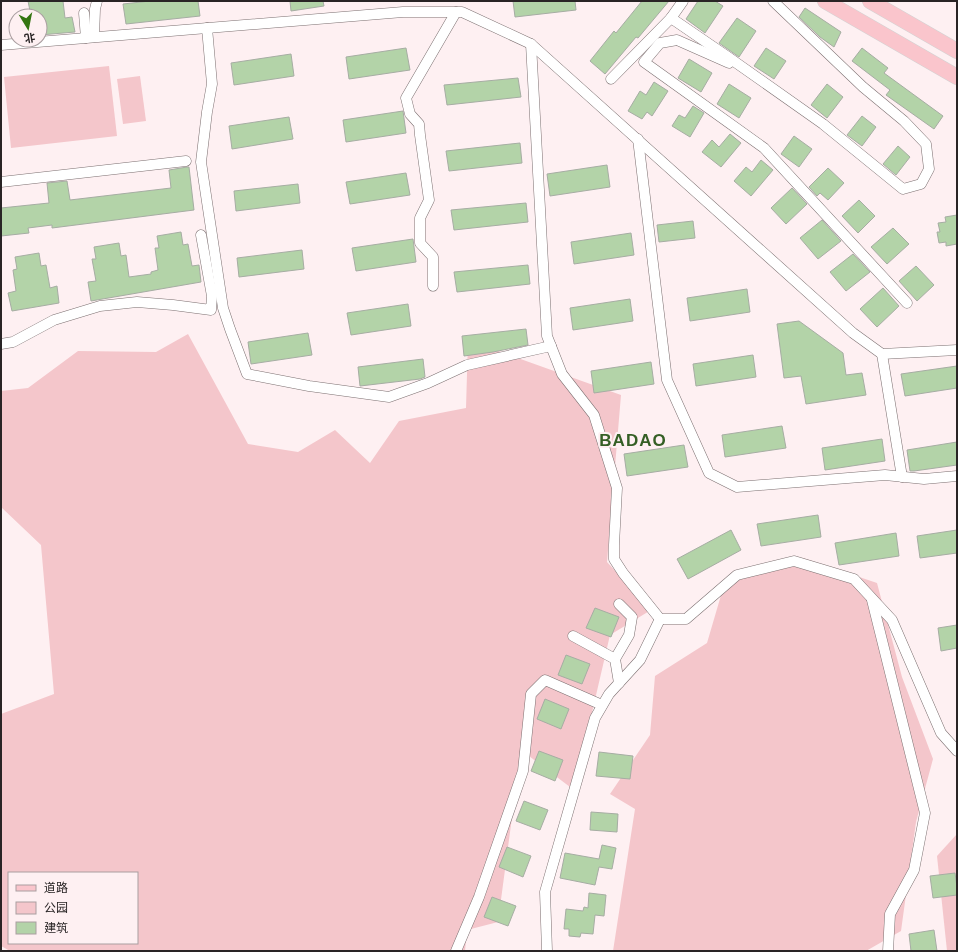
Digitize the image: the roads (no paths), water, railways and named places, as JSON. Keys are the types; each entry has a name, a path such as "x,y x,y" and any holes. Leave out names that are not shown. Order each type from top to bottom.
{"main road":[{"path":"825,1 957,77"},
{"path":"870,1 957,51"}],"street":[{"path":"90,38 97,1"},
{"path":"433,286 432,257 420,243 420,218 429,200 419,124 410,114 406,98 459,12 464,1"},
{"path":"611,79 671,18 683,1"},
{"path":"671,18 823,124 903,189 922,184 929,169 926,144 904,121 857,82 773,1"},
{"path":"1,45 403,12 459,12 531,44 853,332 882,354 957,350"},
{"path":"84,13 90,38"},
{"path":"207,28 212,84 200,162 224,308 230,329 247,374 309,386 389,397 428,383 468,365 551,346"},
{"path":"751,73 677,40 660,43 644,62 764,148 907,303"},
{"path":"531,44 547,336 562,374 594,415 617,488 614,559 623,573 660,619"},
{"path":"638,139 667,380 709,473 737,487 885,475 924,479 957,476"},
{"path":"1,182 186,161"},
{"path":"1,344 13,342 54,320 100,306 137,302 211,310 212,296 201,235"},
{"path":"882,354 902,477"},
{"path":"660,619 686,619 737,576 794,561 854,579 892,620 941,733 957,751"},
{"path":"872,598 925,813 914,870 890,914 888,951"},
{"path":"619,604 632,617 629,635 614,659 619,683"},
{"path":"547,951 545,892 595,718 609,694 640,660 660,619"},
{"path":"573,636 614,659"},
{"path":"456,951 479,897 523,771 531,694 545,680 602,705"}],"district":[{"name":"BADAO","path":"633,440"}]}
